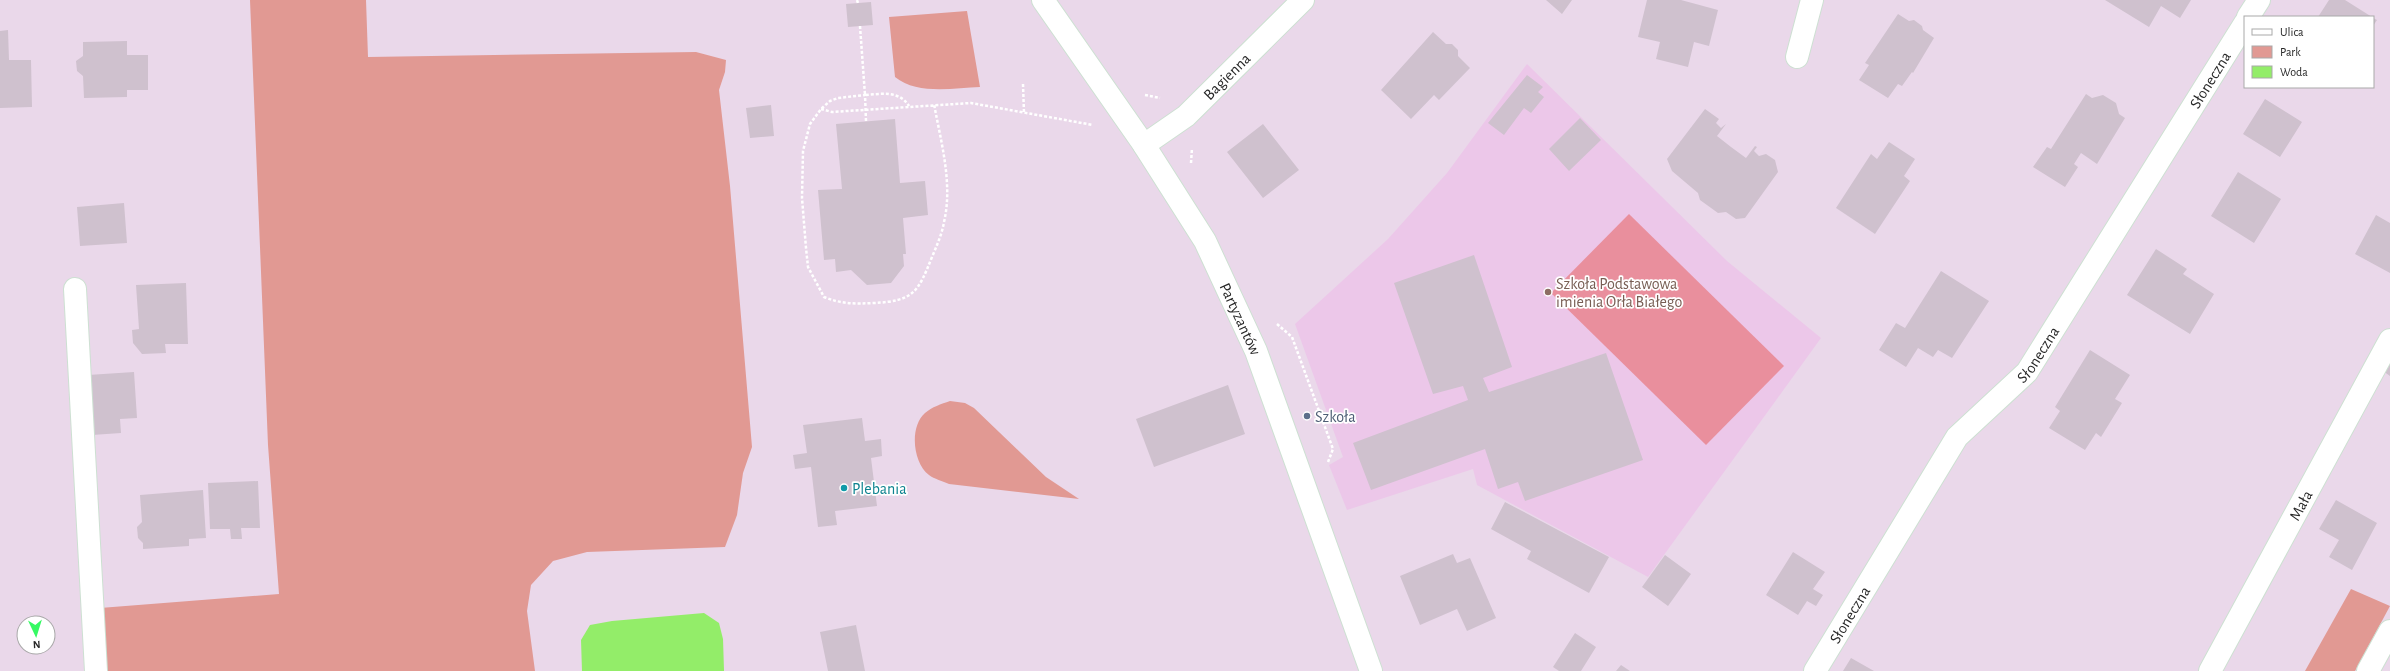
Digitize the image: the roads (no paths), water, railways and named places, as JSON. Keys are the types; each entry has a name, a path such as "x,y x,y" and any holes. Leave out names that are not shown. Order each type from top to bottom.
{"street":[{"name":"Partyzantów","path":"1043,0 1144,145 1205,241 1256,351 1371,671"},
{"name":"Bagienna","path":"1144,145 1186,116 1303,0"},
{"path":"1797,57 1812,0"},
{"path":"2249,16 2259,0"},
{"name":"Słoneczna","path":"1815,671 1957,437 2027,372 2244,25"},
{"path":"75,289 96,671"},
{"name":"Mała","path":"2210,671 2390,340"},
{"path":"2368,671 2390,631"}],"water":[{"path":"704,613 719,623 723,639 724,671 582,671 581,640 590,625 612,621"}],"place":[{"name":"Szkoła Podstawowa imienia Orła Białego","path":"1548,292"},
{"name":"Szkoła","path":"1307,416"},
{"name":"Plebania","path":"844,488"}]}
